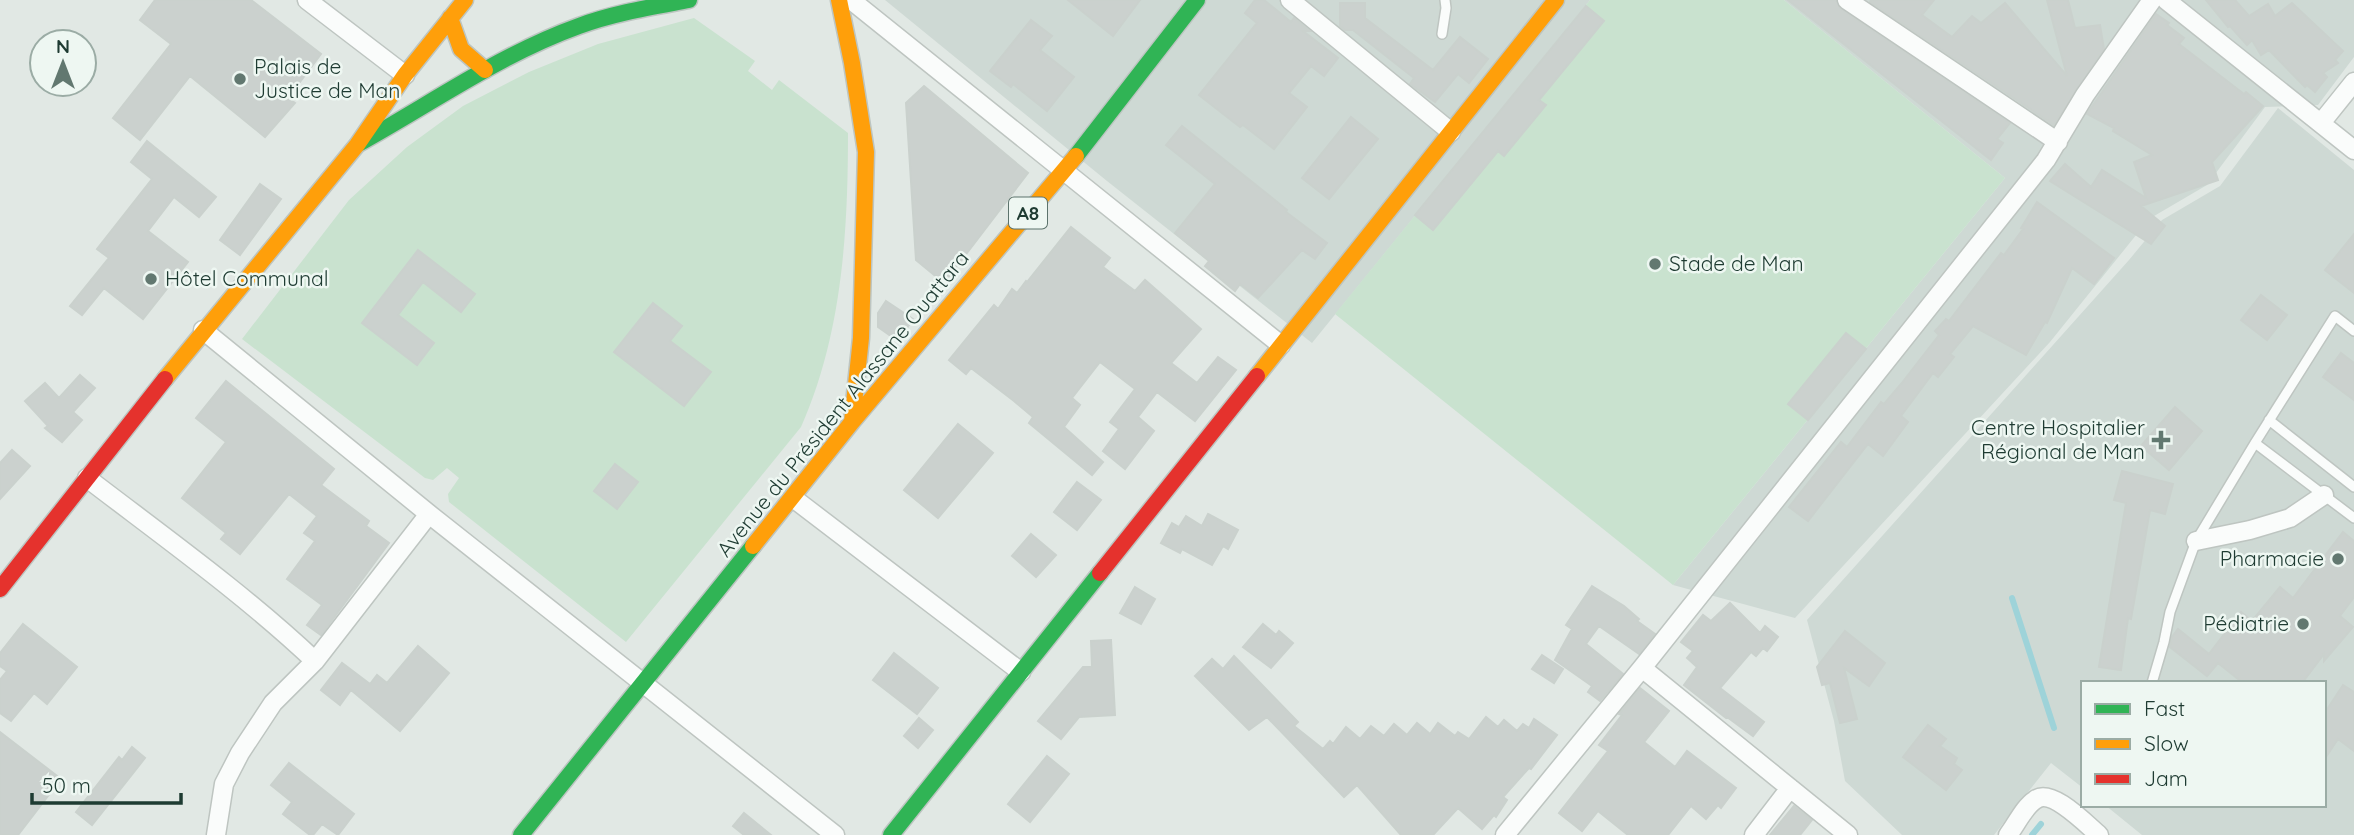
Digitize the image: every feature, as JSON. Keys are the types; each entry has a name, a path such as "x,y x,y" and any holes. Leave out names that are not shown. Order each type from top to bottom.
{"street":[{"path":"307,0 405,75"},
{"path":"0,589 203,330 357,145 405,75 465,0"},
{"path":"357,145 523,50 580,26 689,0"},
{"path":"839,0 866,152 861,338 852,422"},
{"path":"851,0 1281,345"},
{"name":"Avenue du Président Alassane Ouattara","path":"522,835 852,422 1064,171 1197,0"},
{"path":"1290,0 1451,132"},
{"path":"891,835 1556,0"},
{"path":"1847,0 2058,142"},
{"path":"1505,835 1642,668 2058,142 2085,96 2152,0"},
{"path":"2168,0 2354,150"},
{"path":"450,18 461,52 485,70"},
{"path":"2321,123 2354,82"},
{"path":"203,330 429,514 835,835"},
{"path":"87,478 285,633 315,661"},
{"path":"2196,541 2250,530 2290,518 2324,495"},
{"path":"793,498 1021,672"},
{"path":"216,835 224,785 240,753 273,703 315,661 429,514"},
{"path":"1642,668 1848,835"},
{"path":"1754,835 1790,788"},
{"path":"2008,835 2035,800 2043,796 2055,799 2099,835"}],"lane":[{"path":"1442,34 1446,0"},
{"path":"2153,681 2170,612 2196,541 2335,316 2354,331"},
{"path":"2269,420 2354,487"},
{"path":"2255,443 2354,518"}],"shaded area":[{"path":"885,0 1590,0 1312,343"},
{"path":"1784,0 2354,0 2354,57 2318,105 2265,107 2207,185 2149,219 2050,342 1795,618 1673,585 2005,178"},
{"name":"Centre Hospitalier Régional de Man","path":"2278,108 2354,170 2354,835 2142,835 2107,807 2326,807 2326,681 2081,681 2081,786 2051,763 1994,835 1902,835 1845,781 1834,721 1807,620 2162,220 2220,186"}],"green space":[{"name":"Stade de Man","path":"1590,0 1784,0 2005,178 1673,585 1335,314"},
{"path":"694,18 755,61 748,71 772,90 779,80 848,133 840,283 826,356 801,427 626,642 449,502 448,494 459,478 447,468 433,480 425,478 242,339 349,200 407,147 463,106 529,72 598,44"}],"building":[{"path":"155,0 251,0 321,54 288,98 295,103 265,137 190,76 140,140 113,118 171,44 140,20"},
{"path":"1068,0 1140,0 1113,36"},
{"path":"1255,0 1264,0 1291,22 1294,18 1310,31 1303,31 1338,58 1324,76 1311,66 1289,93 1307,107 1274,149 1199,95 1257,23 1245,13"},
{"path":"1788,0 1836,0 1841,9 2010,123 1997,139 2003,143 1991,160"},
{"path":"1934,0 1922,15 1952,37 1972,16 1981,23 2005,3 2067,76 2047,0 2068,0 2075,28 2100,25 2104,49 2054,125 1870,2"},
{"path":"2206,0 2235,0 2249,16 2268,4 2275,16 2292,3 2343,51 2335,60 2338,63 2323,73 2327,77 2315,92 2307,85 2305,87 2269,50 2261,55 2252,40 2247,45"},
{"path":"1340,3 1365,3 1365,18 1433,70 1460,37 1488,59 1469,83 1458,74 1435,102 1410,84 1414,78 1353,30 1345,30 1340,26"},
{"path":"1586,6 1604,21 1539,100 1546,105 1504,156 1498,151 1433,230 1415,215"},
{"path":"2156,14 2184,38 2179,44 2263,106 2212,162 2218,180 2141,206 2165,226 2151,244 2050,181 2065,164 2091,187 2102,170 2146,198 2134,162 2152,155 2113,131 2114,128 2087,114"},
{"path":"1031,20 1052,36 1040,50 1074,77 1047,111 1013,84 1011,87 990,71"},
{"path":"924,86 1028,173 944,283 916,260 906,103"},
{"path":"1351,117 1378,139 1329,199 1302,178"},
{"path":"1182,126 1327,243 1315,259 1302,250 1258,298 1240,284 1235,291 1205,266 1209,261 1175,233 1215,184 1166,145"},
{"path":"147,141 216,197 199,217 174,197 148,231 188,262 143,319 104,288 82,315 70,306 109,258 97,249 152,179 131,162"},
{"path":"260,184 281,199 240,255 220,240"},
{"path":"2037,202 2114,258 2094,284 2072,268 2047,323 2045,322 2026,355 1973,326 1950,354 1954,357 1938,377 1933,373 1901,416 1908,422 1883,456 1868,444 1808,521 1789,507 1841,442 1847,447 1881,402 1884,404 1901,384 1939,335 1935,331 1946,319 1949,321 2001,253 2004,255 2023,229 2021,228"},
{"path":"1071,227 1110,258 1103,267 1135,291 1145,280 1201,329 1171,363 1197,383 1218,357 1236,370 1195,421 1157,392 1138,417 1154,431 1125,469 1103,451 1119,429 1110,422 1135,389 1100,362 1072,398 1080,405 1064,427 1103,462 1092,475 1029,423 1033,417 1014,401 971,368 966,374 949,360 994,305 998,309 1012,289 1017,293"},
{"path":"2354,234 2354,293 2325,270"},
{"path":"418,250 475,294 461,312 423,282 398,315 434,343 417,365 362,323"},
{"path":"2261,295 2287,315 2267,340 2241,320"},
{"path":"886,301 913,319 898,341 878,327 878,313"},
{"path":"653,303 682,326 670,341 711,372 684,406 614,352"},
{"path":"1846,333 1866,349 1808,420 1788,404"},
{"path":"2341,353 2354,363 2354,400 2323,377"},
{"path":"80,375 95,388 73,412 82,420 62,442 45,428 48,426 25,401 45,383 59,398"},
{"path":"226,381 334,469 321,485 369,521 366,526 389,543 321,635 307,625 322,605 287,579 315,541 304,533 317,516 289,494 240,554 221,539 226,533 182,498 226,442 196,418"},
{"path":"2175,407 2202,431 2169,470 2141,446"},
{"path":"958,424 993,453 938,518 904,490"},
{"path":"12,450 30,466 0,499 0,463"},
{"path":"615,464 638,482 617,509 594,491"},
{"path":"2122,471 2173,484 2165,514 2150,510 2131,619 2128,618 2121,670 2099,667 2126,503 2114,500"},
{"path":"1077,482 1101,500 1077,530 1054,512"},
{"path":"1208,514 1238,530 1228,549 1223,546 1212,565 1182,549 1180,553 1161,543 1172,523 1179,527 1186,516 1202,526"},
{"path":"2343,532 2354,541 2354,597 2340,616 2353,627 2324,661 2324,654 2304,681 2240,681 2218,663 2207,676 2170,647 2172,637 2178,629 2209,654 2241,612 2252,621 2280,587 2293,598"},
{"path":"1031,534 1056,555 1036,577 1012,556"},
{"path":"1592,586 1624,606 1639,619 1637,621 1655,634 1639,654 1599,626 1586,644 1623,674 1600,701 1588,692 1592,686 1555,660 1572,629 1566,625"},
{"path":"1135,587 1155,599 1141,624 1120,613"},
{"path":"1730,603 1760,633 1765,626 1778,637 1767,651 1763,648 1756,656 1751,652 1720,688 1764,722 1753,736 1684,685 1697,667 1687,658 1693,651 1681,642 1703,615 1711,621"},
{"path":"23,624 77,667 47,704 34,693 11,721 0,713 0,680 7,671 0,666 0,653"},
{"path":"1263,624 1276,635 1279,631 1293,643 1271,668 1243,647"},
{"path":"1845,631 1885,663 1869,686 1844,668 1857,719 1840,723 1830,683 1822,685 1817,667"},
{"path":"1111,640 1115,715 1079,717 1061,739 1038,721 1083,667 1092,667 1091,641"},
{"path":"418,646 449,673 400,731 351,690 340,705 321,690 342,663 370,684 377,675 387,683"},
{"path":"894,653 938,688 917,714 873,680"},
{"path":"1542,655 1563,669 1554,683 1532,669"},
{"path":"1234,656 1298,722 1294,726 1323,749 1330,741 1333,744 1346,727 1360,739 1371,726 1384,736 1394,724 1407,735 1417,723 1430,734 1438,723 1455,736 1458,732 1469,739 1486,717 1498,727 1504,720 1517,731 1523,724 1529,728 1534,719 1557,735 1531,769 1529,768 1503,797 1507,800 1496,817 1494,815 1482,829 1458,808 1433,835 1401,835 1357,785 1344,797 1267,717 1249,730 1195,676 1212,659 1223,669"},
{"path":"2343,685 2354,692 2354,751 2338,739 2326,757 2326,711"},
{"path":"1640,688 1669,711 1644,742 1675,767 1687,751 1736,788 1721,808 1718,805 1706,819 1691,806 1668,835 1628,835 1598,811 1582,831 1559,813 1608,751 1599,745"},
{"path":"919,718 933,730 918,748 904,736"},
{"path":"1928,725 1946,739 1940,746 1957,758 1954,764 1962,770 1946,790 1903,757"},
{"path":"0,732 61,779 18,835 0,835"},
{"path":"132,747 145,758 92,825 76,812 119,757 122,760"},
{"path":"1047,756 1069,774 1030,822 1008,804"},
{"path":"289,763 354,814 338,835 322,824 310,835 283,814 292,802 271,785"},
{"path":"1794,806 1812,820 1800,835 1770,835"},
{"path":"744,813 771,835 744,835 733,826"}],"waterway":[{"path":"2012,598 2054,728"},
{"path":"2032,835 2041,824"}],"traffic: fast":[{"path":"360,143 494,65 550,37 606,17 689,0"},
{"path":"1076,156 1197,0"},
{"path":"521,835 753,546"},
{"path":"891,835 1100,573"}],"traffic: slow":[{"path":"165,379 357,145 405,75 465,0"},
{"path":"839,0 866,152 861,338 852,422"},
{"path":"1257,376 1556,0"},
{"path":"450,18 461,49 485,70"},
{"path":"753,546 852,422 1076,156"}],"traffic: jam":[{"path":"1100,573 1257,376"},
{"path":"0,589 165,379"}],"place":[{"name":"Palais de Justice de Man","path":"240,79"},
{"name":"Stade de Man","path":"1655,264"},
{"name":"Hôtel Communal","path":"151,279"},
{"name":"Centre Hospitalier Régional de Man","path":"2161,440"},
{"name":"Pharmacie","path":"2338,559"},
{"name":"Pédiatrie","path":"2303,624"}]}
